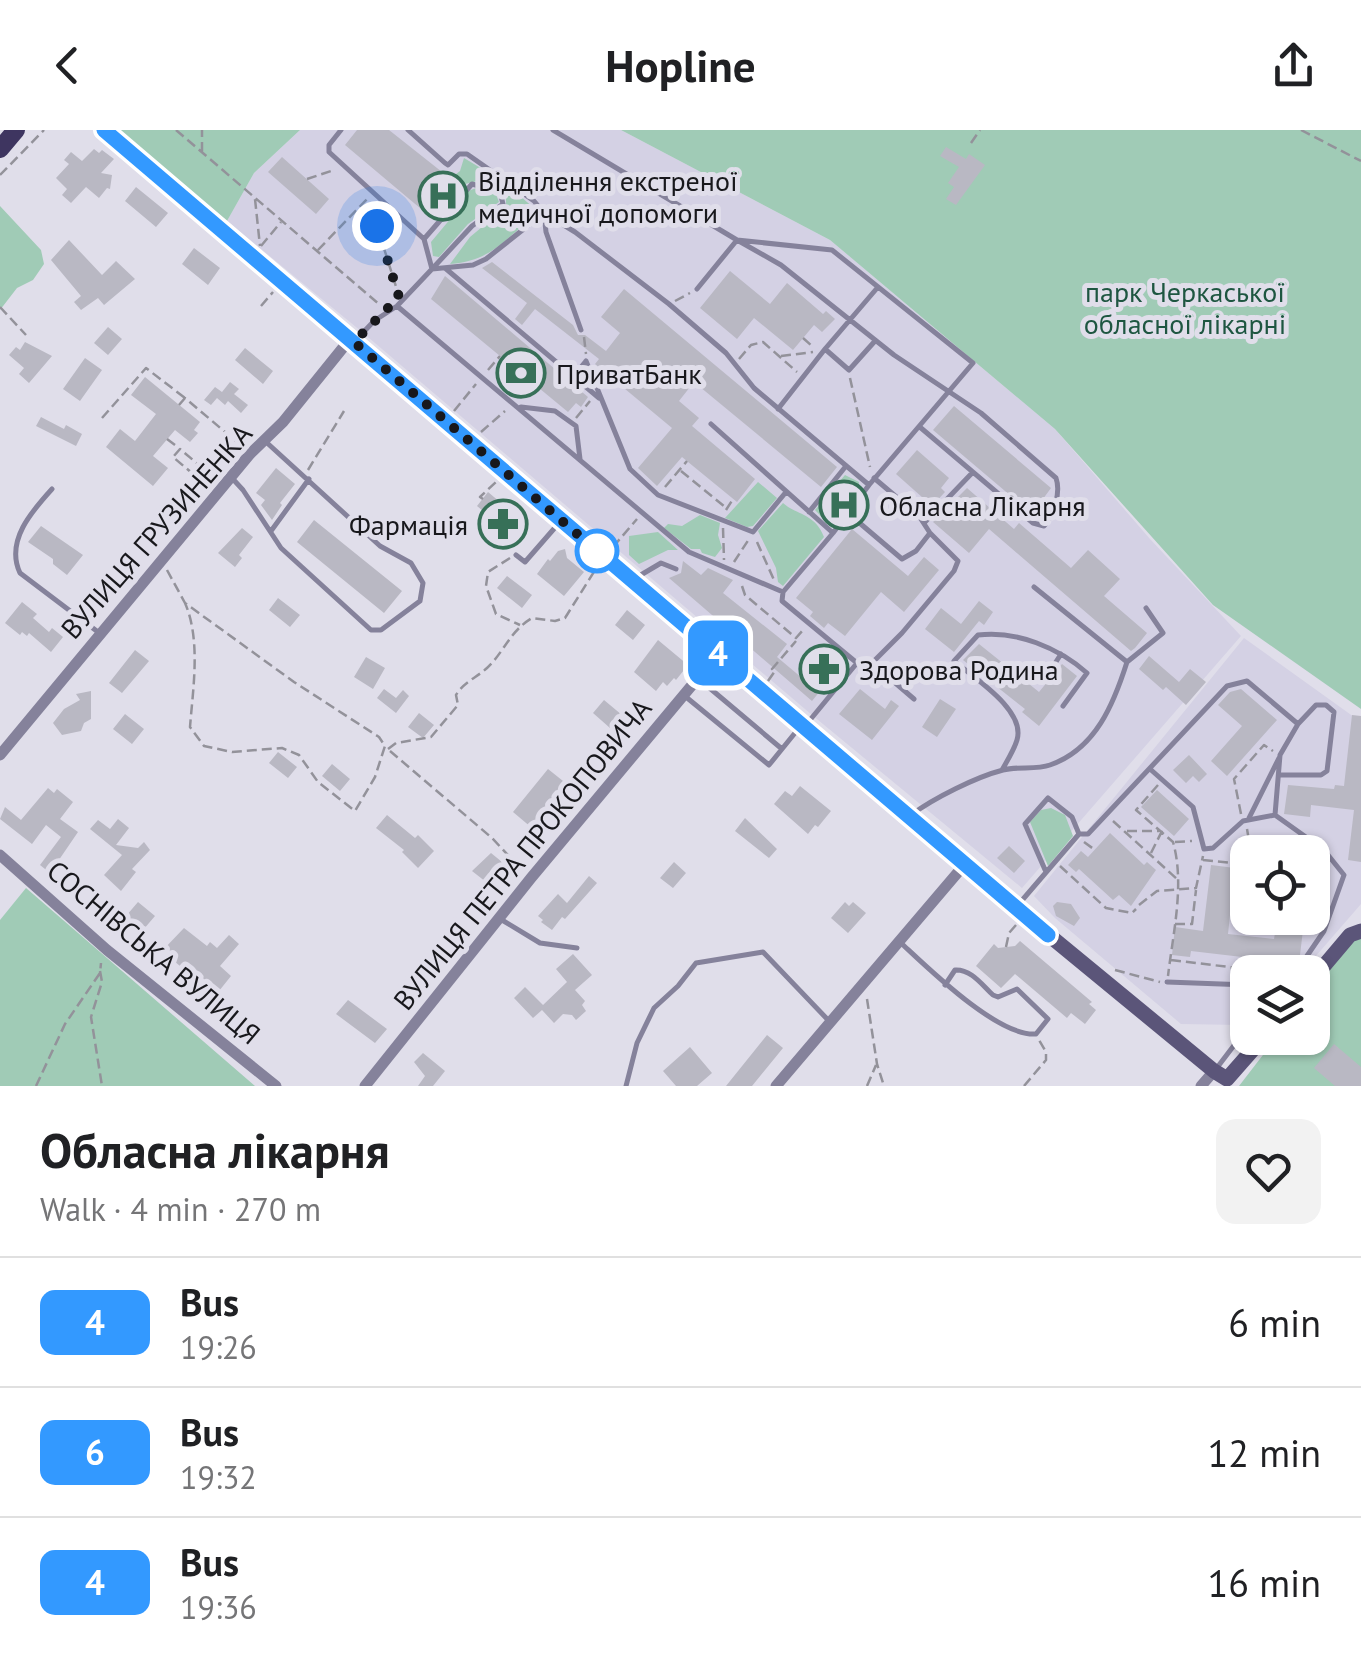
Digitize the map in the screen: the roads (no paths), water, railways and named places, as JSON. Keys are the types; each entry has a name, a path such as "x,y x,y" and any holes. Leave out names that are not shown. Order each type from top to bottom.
{"main road":[{"path":"0,149 16,130"}],"street":[{"path":"104,130 909,816 1017,916 1227,1079"},
{"name":"ВУЛИЦЯ ГРУЗИНЕНКА","path":"0,754 100,634 158,555 352,341"},
{"name":"ВУЛИЦЯ ПЕТРА ПРОКОПОВИЧА","path":"365,1086 531,878 718,654"},
{"name":"СОСНІВСЬКА ВУЛИЦЯ","path":"0,855 104,947 276,1086"},
{"path":"776,1086 964,864"},
{"path":"1330,961 1356,934"},
{"path":"1201,1086 1227,1079 1248,1055"}],"lane":[{"path":"341,130 328,147 424,239 432,269"},
{"path":"408,130 448,164 463,152 534,201 544,214 669,304 726,353 754,388 846,466 925,522 930,533 958,560 956,566 902,634 872,663"},
{"path":"553,130 781,265 875,341 981,413 1056,478 1058,487 1049,522 1044,526 1036,524 922,428"},
{"path":"352,341 397,306 472,226 503,204 502,195 494,188 472,184 424,239"},
{"path":"432,269 473,265 486,259 544,214"},
{"path":"544,214 546,232 580,330"},
{"path":"737,240 832,250 973,363 783,592 782,602 858,663 872,663 914,699"},
{"path":"697,289 737,240"},
{"path":"445,268 598,397"},
{"path":"778,408 878,287"},
{"path":"397,306 689,552 777,586 783,592"},
{"path":"823,350 849,370 875,341"},
{"path":"573,377 586,360 630,469 658,495 753,532 786,492"},
{"path":"515,405 555,411 576,426 580,460"},
{"path":"711,424 832,533"},
{"path":"231,477 281,548 372,630 381,630 420,601 424,583 410,564 380,546 265,441"},
{"path":"808,512 846,466"},
{"path":"925,522 974,472"},
{"path":"270,531 306,477"},
{"path":"52,488 26,517 17,546 16,566 100,634"},
{"path":"849,514 902,559 916,551 930,533"},
{"path":"516,554 525,562 561,520"},
{"path":"632,580 661,563 676,569"},
{"path":"1034,587 1127,662"},
{"path":"909,816 929,802 1002,770 1051,765 1090,740 1114,703 1127,662 1163,633 1146,608"},
{"path":"1002,770 1018,738 1018,722 998,697 954,661 978,635 1018,638 1061,654 1087,672 1063,706"},
{"path":"1047,676 1061,654"},
{"path":"684,695 769,765 858,663"},
{"path":"698,678 782,749"},
{"path":"1017,916 1046,872 1080,834 1088,834 1228,686 1246,681 1298,724"},
{"path":"1150,769 1193,807 1204,849 1213,848 1246,820 1298,724 1316,705 1326,705 1334,712 1327,772 1279,775"},
{"path":"1275,815 1280,755"},
{"path":"1046,872 1024,824 1048,798 1072,817 1080,834"},
{"path":"1246,820 1275,815 1324,850 1344,875 1319,940 1308,955"},
{"path":"499,918 540,942 577,948"},
{"path":"899,941 945,984 1009,1026 1036,1034 1048,1019 1024,992 1018,989 998,997 969,972 955,970 945,984"},
{"path":"626,1086 636,1044 654,1008 696,963 764,952 830,1022"},
{"path":"1167,982 1230,984"},
{"path":"1227,1079 1237,1055"}],"place":[{"name":"Відділення екстреної медичної допомоги","path":"443,196"},
{"name":"ПриватБанк","path":"521,373"},
{"name":"Обласна Лікарня","path":"844,505"},
{"name":"Фармація","path":"503,524"},
{"name":"Здорова Родина","path":"824,669"}],"park label":[{"name":"парк Черкаської обласної лікарні","path":"1185,307"}]}
